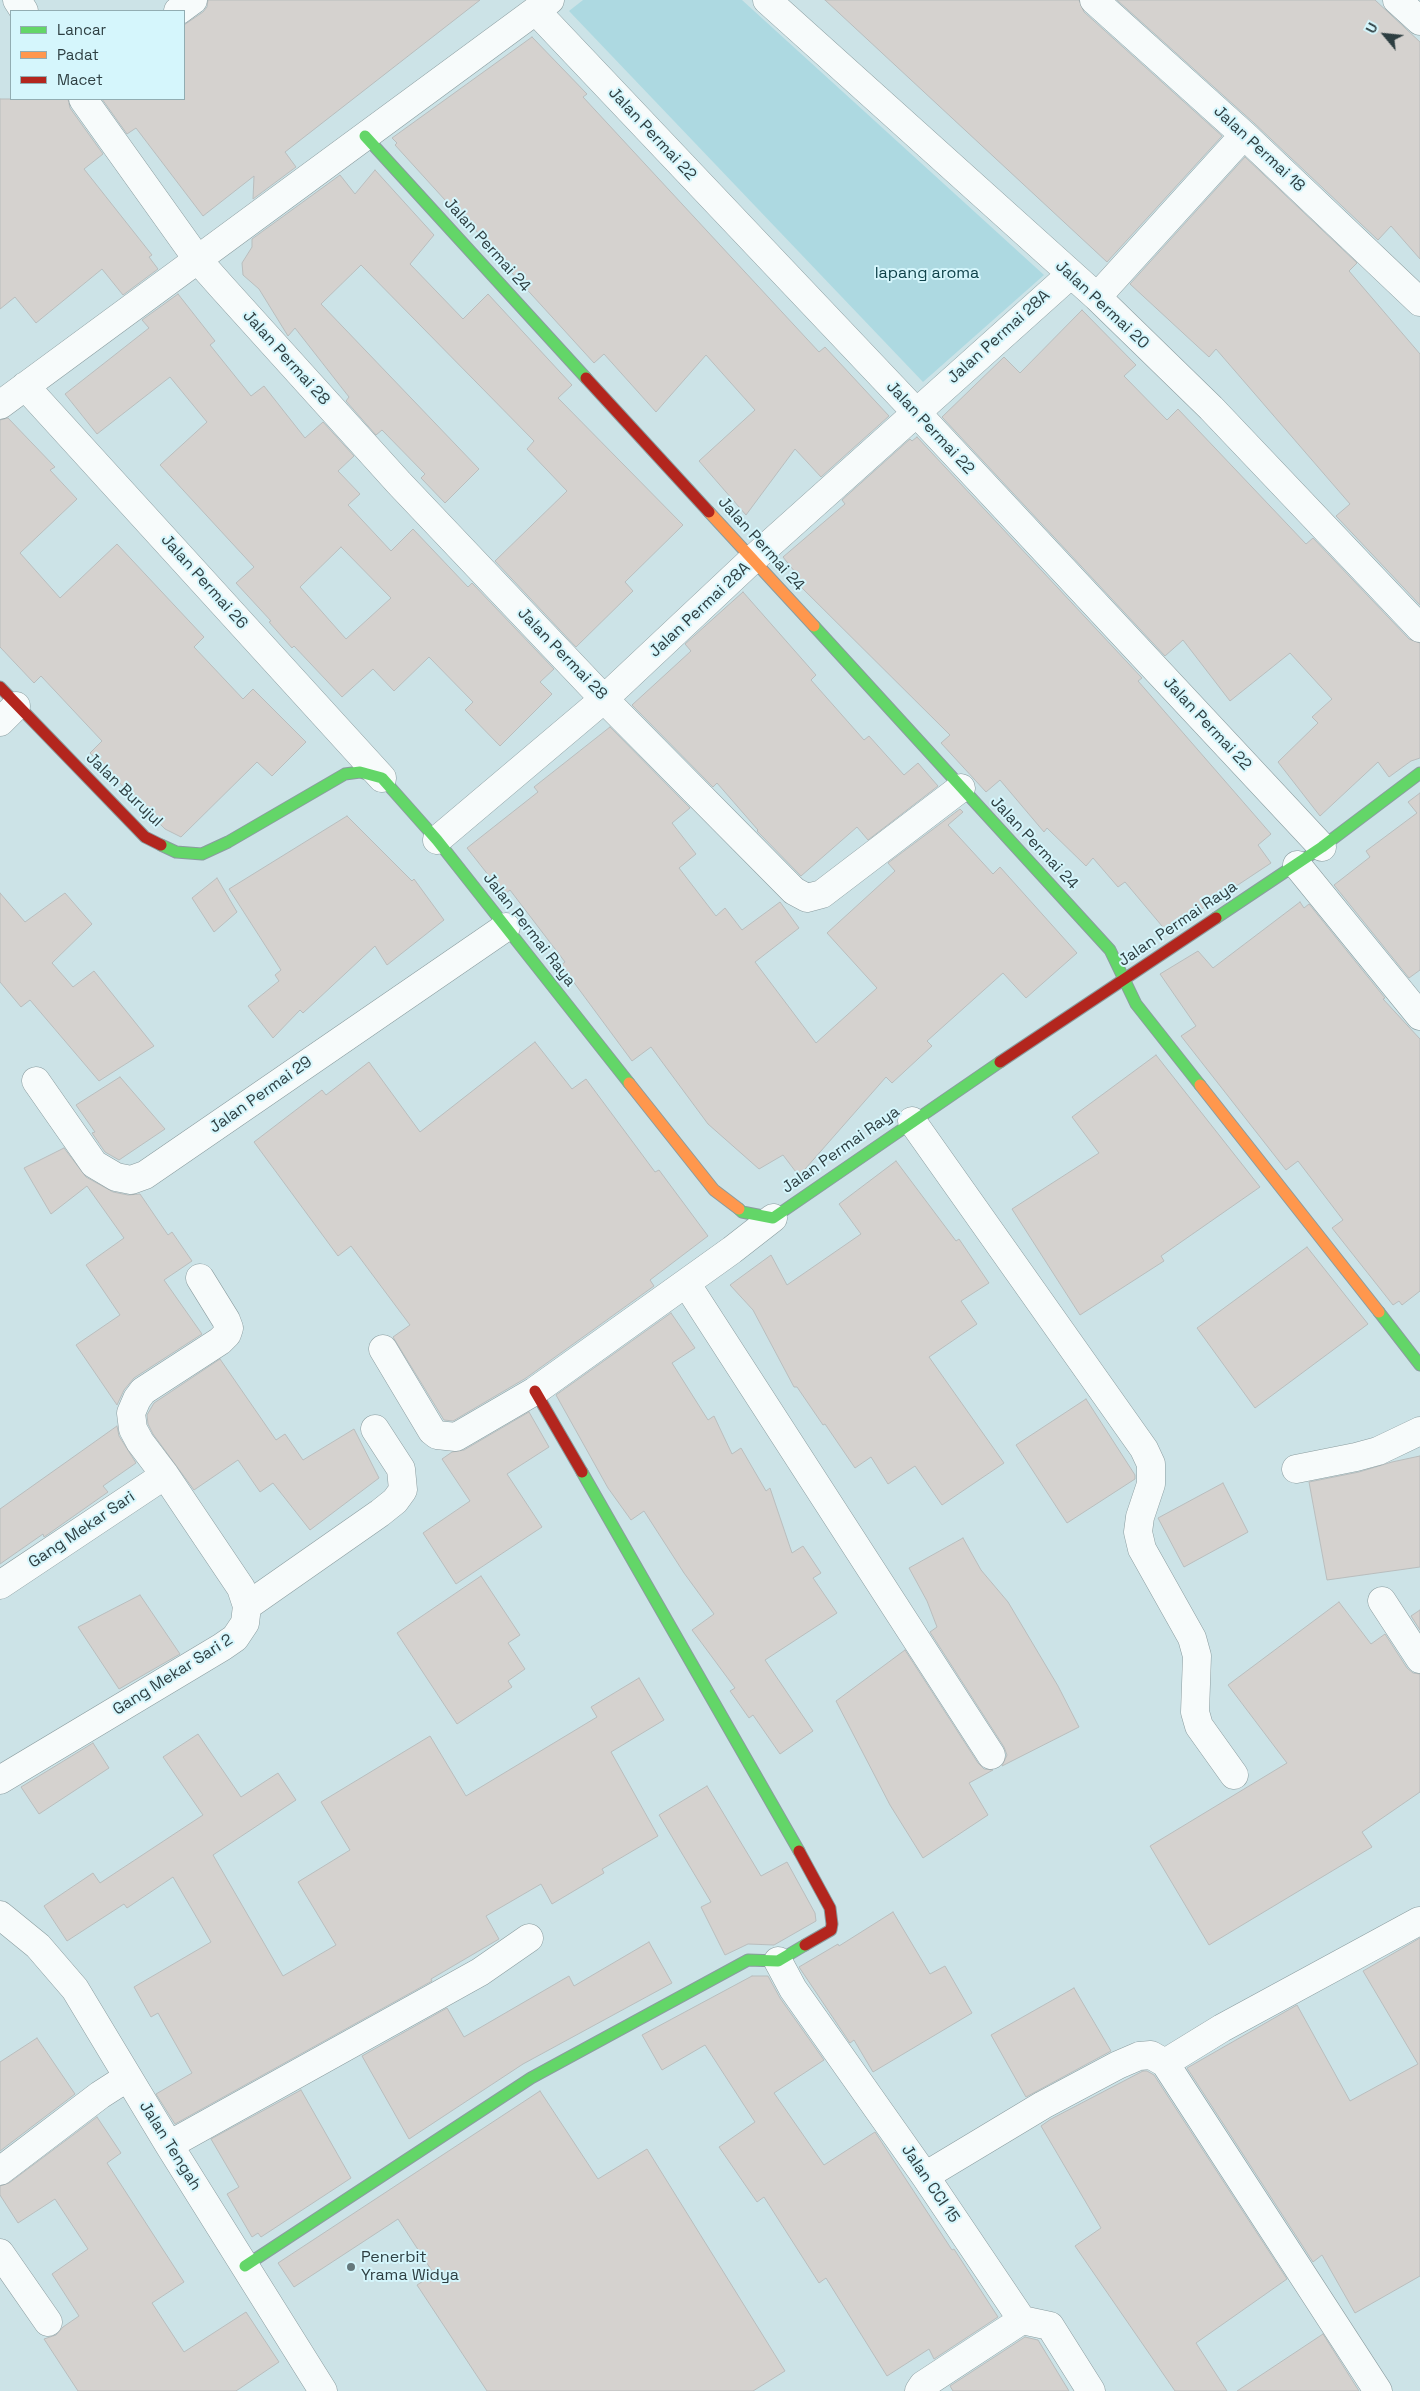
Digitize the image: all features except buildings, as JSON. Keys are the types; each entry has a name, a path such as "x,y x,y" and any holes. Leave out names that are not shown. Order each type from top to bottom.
{"street":[{"path":"179,10 193,0"},
{"name":"Jalan Permai 20","path":"767,0 1070,275 1097,297 1211,408 1420,628"},
{"name":"Jalan Permai 18","path":"1094,0 1244,136 1420,302"},
{"path":"1397,0 1420,21"},
{"path":"0,405 543,5"},
{"name":"Jalan Permai 22","path":"543,5 915,412 1322,848"},
{"name":"Jalan Permai 28","path":"84,100 198,260 399,483 604,699 794,891 807,898 822,894 961,788"},
{"name":"Jalan Permai 24","path":"365,136 1110,950 1136,1004 1420,1365"},
{"path":"1097,297 1244,136"},
{"name":"Jalan Permai 28A","path":"437,840 604,699 753,559 1070,275"},
{"name":"Jalan Permai 26","path":"25,386 382,778"},
{"name":"Jalan Burujul","path":"5,705 145,837 176,852 202,854 228,842 345,774 360,772 382,778"},
{"name":"Jalan Permai Raya","path":"382,778 437,840 714,1190 742,1212 773,1218 912,1120 1322,848 1420,773"},
{"path":"1297,865 1420,1016"},
{"name":"Jalan Permai 29","path":"36,1082 94,1164 116,1178 131,1180 145,1175 506,926"},
{"path":"912,1120 1144,1449 1151,1464 1151,1484 1140,1517 1138,1532 1142,1548 1192,1638 1197,1656 1195,1712 1199,1726 1234,1775"},
{"path":"383,1348 432,1431 437,1435 456,1436 535,1391 773,1218"},
{"path":"200,1278 226,1320 229,1328 227,1334 220,1342 143,1391 137,1399 131,1414 134,1429 140,1442 165,1475 241,1588 247,1606 380,1513 399,1496 403,1490 401,1469 375,1429"},
{"path":"686,1283 991,1755"},
{"path":"244,2266 531,2078 748,1960 778,1961 830,1930 832,1924 830,1908 819,1886 535,1391"},
{"path":"1296,1469 1338,1462 1378,1451 1420,1431"},
{"name":"Gang Mekar Sari","path":"0,1586 165,1475"},
{"path":"1382,1601 1420,1659"},
{"name":"Gang Mekar Sari 2","path":"0,1780 228,1643 235,1638 245,1623 247,1606"},
{"name":"Jalan Tengah","path":"0,1915 38,1946 75,1989 169,2145 323,2391"},
{"path":"1165,2063 1222,2028 1419,1920"},
{"path":"169,2145 480,1972 529,1938"},
{"name":"Jalan CCI 15","path":"778,1961 793,1989 926,2176 1022,2320"},
{"path":"926,2176 1043,2105 1118,2065 1139,2056 1151,2055 1165,2063 1378,2391"},
{"path":"0,2172 100,2095 128,2077"},
{"path":"0,2253 48,2322"},
{"path":"919,2391 923,2385 1022,2320 1050,2326 1091,2391"}],"green space":[{"name":"lapang aroma","path":"583,0 742,0 1044,275 923,382 569,11"}],"traffic: fast":[{"path":"365,136 586,378"},
{"path":"814,626 1110,950 1136,1004 1200,1085"},
{"path":"161,845 176,852 202,854 228,842 345,774 360,772 382,778 437,840 629,1083"},
{"path":"1216,918 1322,847 1420,773"},
{"path":"739,1209 742,1212 773,1218 1000,1062"},
{"path":"1379,1312 1420,1365"},
{"path":"582,1472 799,1851"},
{"path":"245,2266 531,2078 748,1960 778,1961 805,1945"}],"traffic: slow":[{"path":"709,512 814,626"},
{"path":"629,1083 714,1190 739,1209"},
{"path":"1200,1085 1379,1312"}],"traffic: jam":[{"path":"586,378 709,512"},
{"path":"0,687 145,837 161,845"},
{"path":"1000,1062 1216,918"},
{"path":"535,1391 582,1472"},
{"path":"799,1851 830,1908 832,1924 831,1930 805,1945"}],"place":[{"name":"Penerbit Yrama Widya","path":"351,2267"}]}
